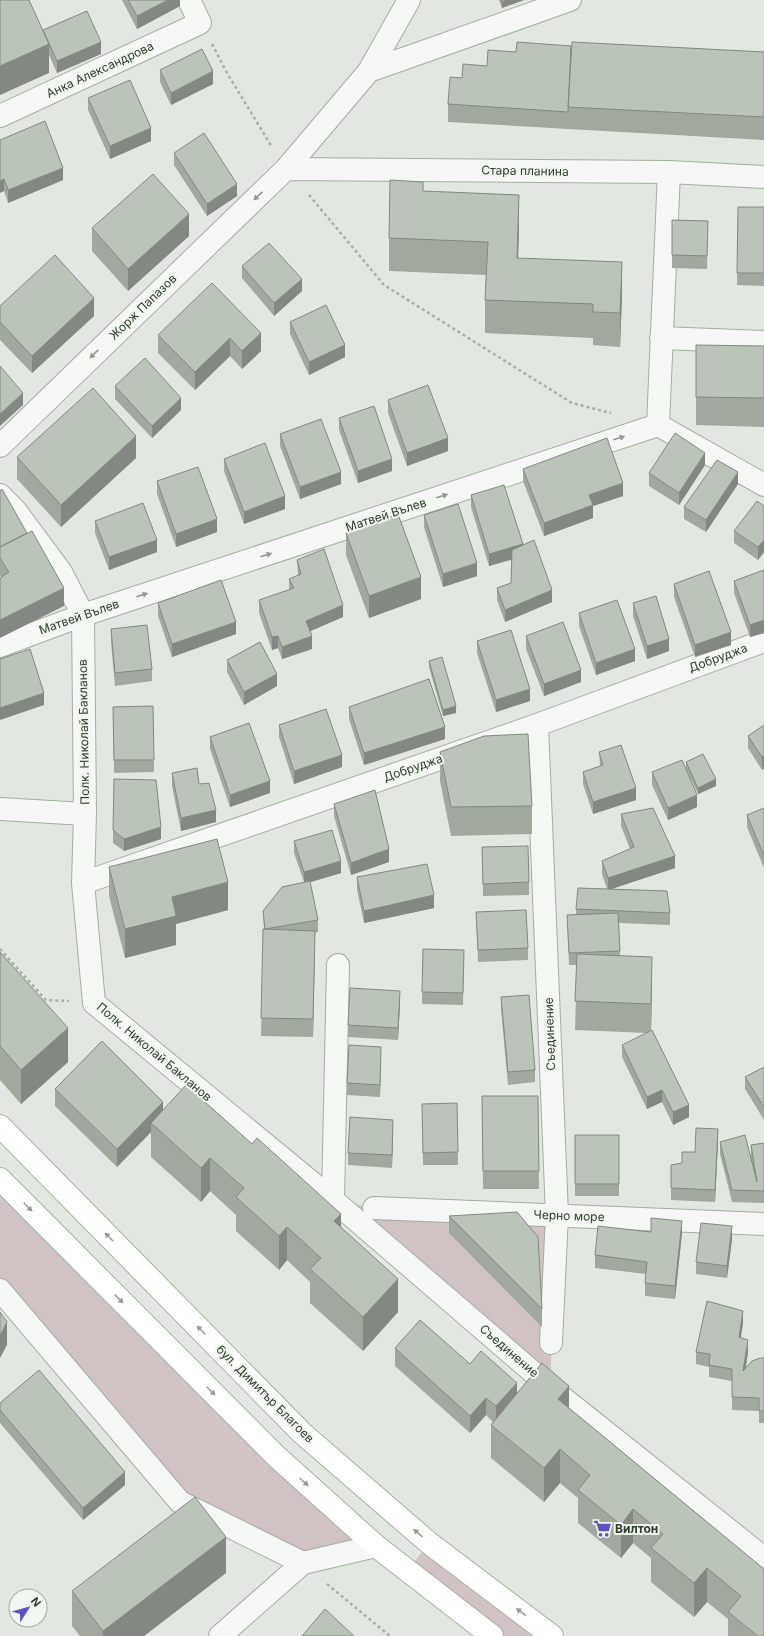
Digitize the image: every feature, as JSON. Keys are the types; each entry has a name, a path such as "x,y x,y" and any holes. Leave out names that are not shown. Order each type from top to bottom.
{"main road":[{"name":"бул. Димитър Благоев","path":"0,1126 302,1433 429,1543 552,1636"},
{"path":"0,1179 276,1456 376,1546 492,1636"}],"street":[{"path":"189,0 200,23"},
{"name":"Жорж Папазов","path":"0,446 286,168 369,71 409,0"},
{"path":"369,71 570,0"},
{"name":"Анка Александрова","path":"0,116 200,23"},
{"name":"Стара планина","path":"286,168 669,172 764,177"},
{"path":"669,172 658,425 764,485"},
{"path":"661,338 764,342"},
{"name":"Матвей Вълев","path":"0,646 83,615 658,425"},
{"name":"Полк. Николай Бакланов","path":"0,494 16,510 61,572 83,615 85,814 83,883 94,1003 333,1200"},
{"name":"Добруджа","path":"83,883 537,725 764,641"},
{"name":"Съединение","path":"537,725 558,1215 551,1343"},
{"path":"0,809 85,814"},
{"path":"333,1200 338,964"},
{"name":"Съединение","path":"333,1200 563,1398 764,1558"},
{"name":"Черно море","path":"374,1208 764,1224"},
{"path":"0,1290 180,1502 303,1563"},
{"path":"220,1636 303,1563 376,1546"}],"path":[{"path":"200,23 227,73 286,168 384,285 572,403 615,414"},
{"path":"0,949 46,1000 94,1003"},
{"path":"303,1563 390,1636"}],"shaded area":[{"path":"0,1179 376,1546 303,1563 180,1502 0,1290"},
{"path":"333,1200 374,1208 557,1215 550,1387"},
{"path":"429,1543 552,1636 492,1636 407,1571"}],"building":[{"path":"0,0 29,0 49,44 0,66"},
{"path":"128,0 168,0 137,16"},
{"path":"87,11 101,42 57,61 43,30"},
{"path":"517,42 571,46 568,112 448,104 450,77 462,78 463,64 487,66 488,50 516,52"},
{"path":"572,42 764,52 764,117 568,107"},
{"path":"202,49 213,71 171,93 160,70"},
{"path":"130,80 151,128 110,146 88,98"},
{"path":"45,121 63,168 8,190 4,179 0,181 0,140"},
{"path":"204,133 237,184 207,204 174,153"},
{"path":"153,174 189,214 128,269 92,228"},
{"path":"390,180 423,182 423,191 519,195 517,258 622,262 620,313 593,312 593,304 485,300 488,242 389,238"},
{"path":"738,207 764,207 764,273 737,273"},
{"path":"672,220 708,221 707,256 672,255"},
{"path":"269,243 302,279 274,303 242,266"},
{"path":"55,255 94,298 32,356 0,322 0,306"},
{"path":"212,283 261,333 242,351 230,338 195,372 158,335"},
{"path":"326,305 345,345 309,362 290,322"},
{"path":"696,345 764,346 764,398 696,397"},
{"path":"145,358 181,398 152,426 115,386"},
{"path":"0,366 23,393 0,414"},
{"path":"428,385 448,438 407,453 388,400"},
{"path":"93,388 136,436 61,505 17,457"},
{"path":"374,406 392,459 358,471 339,418"},
{"path":"321,419 341,472 300,487 280,434"},
{"path":"675,433 705,453 679,493 649,473"},
{"path":"607,438 623,483 589,495 593,505 544,523 523,469"},
{"path":"265,443 285,496 244,512 224,459"},
{"path":"717,460 738,472 706,520 684,507"},
{"path":"198,467 217,519 176,534 157,481"},
{"path":"504,485 523,544 489,554 471,495"},
{"path":"2,489 27,533 0,547 0,491"},
{"path":"757,501 764,506 764,540 758,547 734,531"},
{"path":"143,503 157,540 109,557 95,521"},
{"path":"458,504 477,563 443,574 424,515"},
{"path":"398,514 421,577 369,596 346,533"},
{"path":"32,531 64,588 0,620 0,578 9,572 0,558 0,547"},
{"path":"534,540 552,590 505,610 497,588 511,583 512,550"},
{"path":"324,549 343,605 306,621 312,636 282,647 278,636 272,637 259,600 294,588 289,579 301,574 297,560"},
{"path":"764,570 764,620 750,625 734,581"},
{"path":"709,571 731,632 695,645 674,584"},
{"path":"221,580 236,622 172,644 158,603"},
{"path":"656,596 669,639 647,646 633,603"},
{"path":"617,600 635,649 596,663 579,613"},
{"path":"563,622 581,670 544,684 526,636"},
{"path":"147,625 152,669 115,673 111,629"},
{"path":"511,630 530,689 496,700 477,641"},
{"path":"260,642 277,674 244,692 227,660"},
{"path":"30,649 44,693 0,708 0,659"},
{"path":"442,657 456,706 443,710 429,661"},
{"path":"429,679 445,727 364,753 349,707"},
{"path":"153,706 154,760 114,760 113,707"},
{"path":"326,709 342,755 294,771 279,725"},
{"path":"249,723 270,781 230,795 210,737"},
{"path":"764,725 764,756 762,757 748,736"},
{"path":"528,734 532,806 451,807 440,752 484,736"},
{"path":"621,745 636,788 593,802 583,772 603,765 599,752"},
{"path":"703,754 716,779 698,788 686,762"},
{"path":"682,760 697,795 668,808 652,772"},
{"path":"197,768 199,784 209,783 216,810 181,818 172,773"},
{"path":"114,779 156,780 161,827 124,839 113,830"},
{"path":"375,790 389,849 351,863 334,804"},
{"path":"653,808 675,856 608,878 602,861 634,847 621,814"},
{"path":"764,808 764,856 747,815"},
{"path":"332,830 341,861 304,872 294,841"},
{"path":"217,839 228,882 172,897 176,916 125,929 109,867"},
{"path":"528,846 529,882 483,884 482,847"},
{"path":"427,864 434,895 364,911 357,877"},
{"path":"310,881 318,920 265,929 263,911 282,887"},
{"path":"578,888 667,891 670,913 576,909"},
{"path":"526,910 528,948 478,950 476,912"},
{"path":"618,913 620,951 569,953 567,915"},
{"path":"263,929 315,931 313,1019 261,1018"},
{"path":"423,949 464,950 463,993 422,992"},
{"path":"0,952 68,1028 21,1070 0,1046"},
{"path":"577,954 652,957 651,1004 575,1001"},
{"path":"350,988 400,991 398,1028 348,1025"},
{"path":"529,995 535,1070 508,1072 501,997"},
{"path":"652,1030 689,1105 673,1112 662,1090 647,1097 622,1045"},
{"path":"102,1041 163,1102 117,1149 55,1089"},
{"path":"349,1045 381,1047 380,1085 347,1083"},
{"path":"764,1067 764,1107 745,1077"},
{"path":"186,1085 252,1144 257,1138 341,1214 334,1221 398,1279 363,1317 310,1269 321,1258 287,1227 279,1236 236,1197 244,1188 210,1158 201,1168 151,1123"},
{"path":"482,1096 538,1096 539,1171 483,1171"},
{"path":"457,1103 458,1152 423,1153 422,1104"},
{"path":"350,1117 393,1120 392,1155 348,1153"},
{"path":"696,1128 718,1129 715,1190 671,1188 671,1165 682,1163 682,1152 695,1152"},
{"path":"575,1135 619,1135 619,1184 575,1184"},
{"path":"745,1135 757,1182 751,1145 764,1143 764,1191 732,1190 720,1142"},
{"path":"517,1212 538,1237 542,1309 449,1216"},
{"path":"651,1218 682,1221 675,1286 645,1283 647,1262 595,1255 598,1226 651,1232"},
{"path":"701,1223 732,1226 727,1266 696,1262"},
{"path":"707,1301 743,1311 739,1337 748,1340 743,1371 752,1361 764,1358 764,1411 759,1411 759,1398 732,1397 732,1369 709,1365 710,1354 696,1352"},
{"path":"0,1312 7,1322 0,1336"},
{"path":"420,1320 470,1364 481,1351 517,1383 496,1406 486,1398 470,1416 395,1348"},
{"path":"542,1363 569,1386 558,1399 764,1569 764,1636 758,1636 728,1612 741,1596 707,1568 694,1583 651,1548 663,1534 633,1509 621,1525 578,1490 590,1475 560,1449 544,1468 491,1425"},
{"path":"39,1370 125,1472 83,1508 0,1410 0,1403"},
{"path":"195,1497 226,1537 103,1631 72,1591"},
{"path":"325,1609 354,1636 302,1636"}],"place":[{"name":"Вилтон","path":"602,1529"}]}
